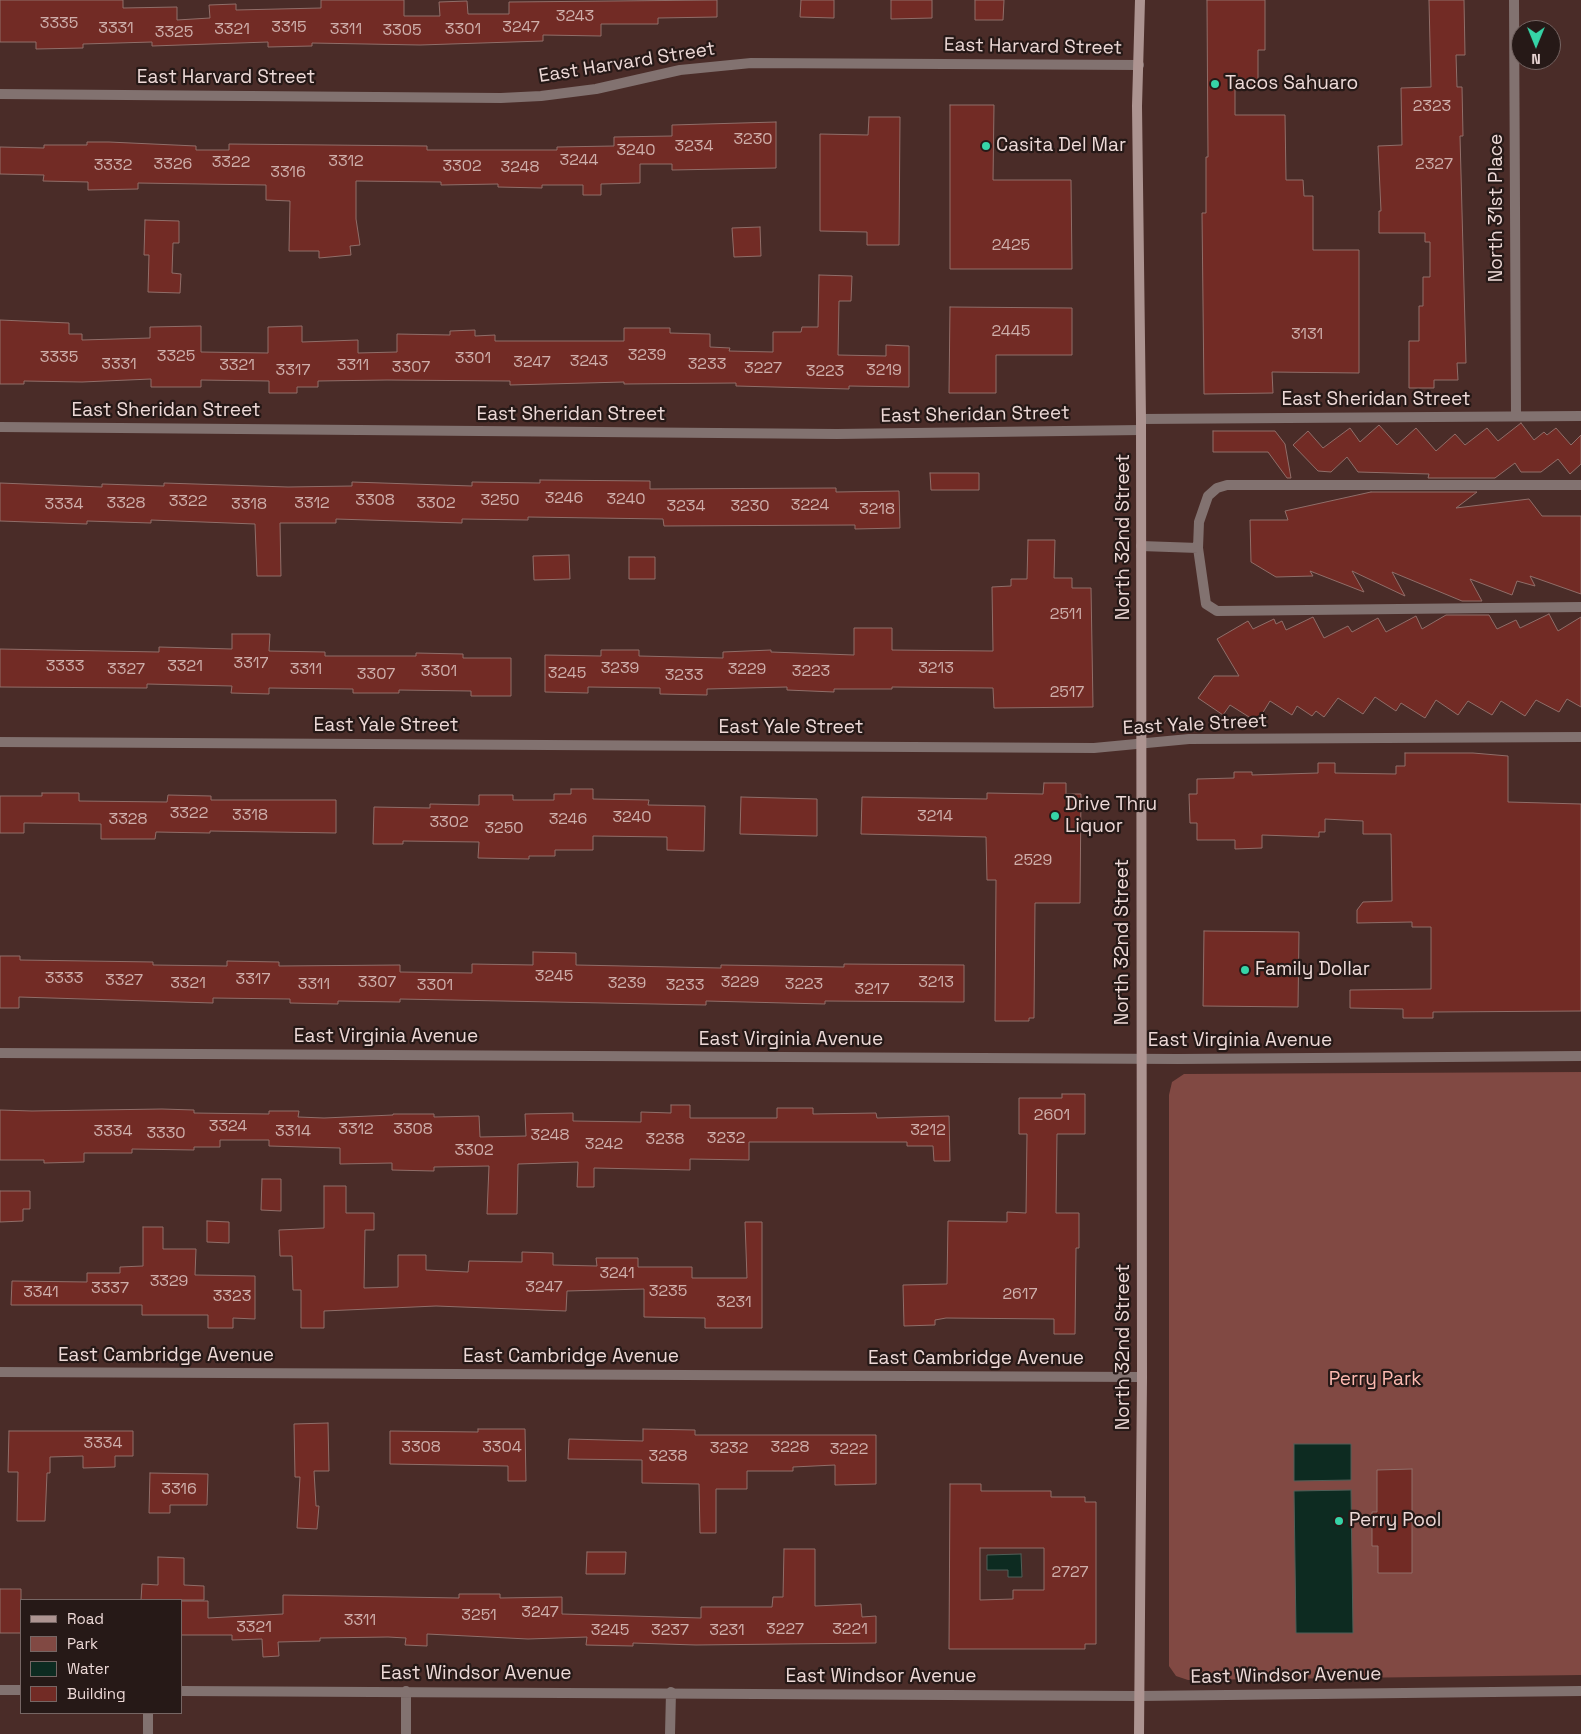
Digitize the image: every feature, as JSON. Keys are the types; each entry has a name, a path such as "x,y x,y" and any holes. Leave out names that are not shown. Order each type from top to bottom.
{"main road":[{"name":"North 32nd Street","path":"1139,1734 1142,1377 1141,418 1137,106 1140,0"}],"street":[{"name":"North 31st Place","path":"1514,0 1516,416"},
{"name":"East Harvard Street","path":"0,94 501,98 541,96 596,89 680,70 751,63 1139,65"},
{"name":"East Sheridan Street","path":"1141,418 1581,416"},
{"name":"East Sheridan Street","path":"0,428 827,434 1141,430"},
{"path":"1581,485 1227,485 1217,488 1208,496 1199,522 1198,548 1206,604 1217,611 1581,607"},
{"path":"1141,546 1198,548"},
{"name":"East Yale Street","path":"0,742 1094,748 1189,738 1581,737"},
{"name":"East Virginia Avenue","path":"0,1053 1141,1058 1581,1056"},
{"name":"East Cambridge Avenue","path":"0,1372 1142,1377"},
{"path":"0,1690 20,1690"},
{"name":"East Windsor Avenue","path":"182,1691 670,1692 1139,1696 1581,1690"},
{"path":"406,1692 406,1734"},
{"path":"670,1692 670,1734"},
{"path":"148,1714 148,1734"}],"green space":[{"name":"Perry Park","path":"1581,1072 1581,1675 1188,1680 1176,1676 1169,1666 1169,1095 1172,1082 1184,1074"}],"water":[{"path":"1294,1444 1351,1444 1351,1480 1294,1481"},
{"path":"1351,1490 1353,1633 1296,1633 1294,1491"},
{"path":"1021,1554 1022,1577 1008,1577 1008,1570 987,1570 987,1555"}],"building":[{"path":"0,0 123,0 123,8 177,7 177,20 210,18 209,5 236,4 236,10 321,8 321,0 404,0 404,16 440,16 439,2 467,1 468,14 509,14 509,2 717,0 717,17 658,18 658,24 601,24 601,36 543,35 543,41 420,45 312,43 312,46 268,47 268,42 152,46 152,42 83,44 83,48 36,49 36,42 0,42"},
{"path":"801,0 834,0 834,18 800,17"},
{"path":"891,0 932,0 932,18 891,19"},
{"path":"975,0 1004,0 1003,20 975,20"},
{"path":"1207,0 1265,0 1265,50 1258,50 1258,84 1235,84 1235,115 1285,115 1286,180 1303,180 1304,196 1313,196 1313,250 1359,250 1359,373 1272,372 1273,393 1204,394 1202,213 1206,213 1206,157 1208,157"},
{"path":"1429,0 1464,0 1465,55 1456,55 1457,87 1462,87 1463,136 1460,136 1466,363 1457,363 1458,380 1434,380 1434,388 1409,388 1409,341 1419,341 1419,306 1423,306 1423,277 1430,277 1430,242 1425,242 1425,233 1379,233 1379,211 1381,211 1378,146 1402,145 1401,88 1431,87"},
{"path":"950,105 994,105 993,180 1071,180 1072,269 950,269"},
{"path":"869,117 900,117 899,245 867,245 867,232 820,231 820,134 868,135"},
{"path":"776,122 776,168 672,170 672,164 640,164 640,183 601,184 601,195 583,195 583,185 542,185 542,188 498,187 498,184 441,185 441,182 356,181 356,219 360,245 350,246 351,255 319,258 319,251 289,251 290,201 266,200 266,185 138,183 138,189 88,190 88,182 43,181 44,175 0,174 0,147 44,148 44,145 87,145 87,142 109,142 196,146 196,150 229,150 229,144 427,146 427,150 557,150 557,147 614,146 614,137 672,136 672,125"},
{"path":"145,220 179,221 179,243 173,243 172,273 181,274 180,293 148,292 149,255 144,255"},
{"path":"760,227 761,256 734,257 732,228"},
{"path":"819,275 852,276 851,301 839,301 838,355 886,356 886,345 909,346 909,387 849,386 849,389 736,386 736,383 624,384 624,382 510,385 510,381 387,380 318,381 318,387 297,387 297,393 269,393 269,381 201,380 201,387 151,387 151,379 82,382 24,381 24,384 0,384 0,320 69,323 69,334 82,334 82,340 150,338 150,327 201,326 201,352 268,353 268,327 302,326 302,342 358,340 358,353 397,352 397,334 450,335 450,331 475,330 475,336 495,335 495,341 624,341 624,328 670,328 670,333 710,334 710,347 730,348 729,351 773,352 773,332 801,332 802,327 818,327"},
{"path":"950,307 1072,308 1072,355 996,355 996,393 949,393"},
{"path":"1521,423 1534,440 1544,432 1547,435 1556,428 1571,445 1581,435 1581,464 1570,474 1558,459 1541,472 1521,472 1515,463 1495,478 1428,478 1429,474 1358,472 1347,457 1331,472 1318,471 1293,445 1308,431 1323,448 1350,428 1360,442 1379,425 1397,445 1416,428 1436,451 1455,434 1465,445 1487,428 1498,441"},
{"path":"1213,431 1275,431 1285,444 1291,478 1287,478 1268,452 1213,452"},
{"path":"930,473 979,473 979,490 931,490"},
{"path":"540,480 650,481 650,489 836,488 836,492 899,491 900,528 855,529 855,525 664,526 663,519 528,517 528,520 462,519 462,523 336,519 336,523 280,523 281,576 257,576 255,524 151,520 151,523 87,521 87,524 0,521 0,483 102,487 102,484 164,486 164,483 288,487 352,486 352,482 472,486 472,482 540,483"},
{"path":"1371,492 1477,492 1456,508 1529,499 1542,516 1581,516 1581,594 1530,576 1535,586 1517,581 1512,595 1470,579 1482,601 1462,601 1392,572 1405,596 1352,571 1364,592 1310,571 1313,576 1276,577 1251,562 1250,520 1288,520 1285,511"},
{"path":"1028,540 1055,540 1054,578 1072,578 1072,588 1091,588 1093,707 994,708 993,688 892,687 892,689 834,689 834,692 787,690 787,687 707,689 707,695 660,694 660,688 588,687 588,693 545,692 545,655 601,656 601,650 639,650 639,656 723,658 723,652 771,650 771,652 854,655 854,628 892,628 892,650 993,651 992,587 1011,586 1011,579 1027,579"},
{"path":"569,555 570,579 534,580 533,556"},
{"path":"629,557 655,557 655,579 629,579"},
{"path":"1549,614 1558,631 1581,617 1581,707 1567,699 1559,712 1536,700 1525,716 1501,701 1492,715 1468,701 1458,715 1436,700 1425,718 1401,703 1396,711 1375,697 1363,714 1338,698 1324,717 1316,711 1312,716 1297,706 1292,715 1270,701 1257,722 1230,705 1223,715 1198,698 1214,676 1239,676 1217,639 1248,621 1253,629 1274,619 1276,624 1282,621 1286,630 1313,617 1324,638 1348,626 1352,632 1378,618 1386,632 1416,616 1422,629 1446,615 1489,615 1497,629 1516,620 1520,628"},
{"path":"232,634 270,634 269,651 325,652 325,656 416,656 416,653 463,654 463,658 511,658 511,696 471,696 471,691 399,690 399,693 353,693 353,689 269,688 269,694 231,693 232,686 147,684 147,688 0,687 0,649 159,652 159,647 232,649"},
{"path":"1405,753 1473,753 1508,756 1508,802 1581,804 1581,1011 1433,1012 1433,1018 1403,1018 1403,1009 1350,1008 1350,990 1431,989 1431,927 1412,927 1412,922 1357,923 1357,910 1363,902 1392,901 1391,834 1363,834 1363,821 1325,819 1325,832 1319,832 1319,837 1262,835 1262,848 1235,849 1235,840 1197,840 1197,823 1190,823 1189,794 1197,794 1197,779 1234,778 1234,772 1252,772 1252,775 1318,773 1318,763 1335,763 1335,773 1396,774 1396,766 1405,766"},
{"path":"1044,783 1066,783 1066,794 1081,794 1080,903 1035,903 1034,1018 1029,1018 1029,1021 995,1021 996,880 987,880 986,837 861,834 862,797 987,799 987,793 1043,794"},
{"path":"571,789 593,789 593,799 649,800 648,805 705,806 704,851 667,850 667,837 593,836 593,850 555,850 555,856 529,856 529,859 478,858 479,842 403,841 403,844 373,844 374,807 430,808 430,804 479,805 479,795 513,795 513,800 554,800 554,794 571,794"},
{"path":"42,793 79,793 79,801 167,802 168,795 211,796 211,800 336,800 336,833 156,832 155,839 101,839 101,824 24,823 24,833 0,833 0,796 42,796"},
{"path":"741,797 817,799 817,836 740,834"},
{"path":"1204,931 1299,932 1298,1007 1203,1006"},
{"path":"533,952 576,953 576,965 721,968 721,965 844,967 844,964 964,965 964,1002 825,1001 825,1004 706,1001 706,1005 400,999 400,1002 338,1001 338,1004 290,1003 290,999 213,998 213,1003 19,997 19,1008 0,1008 0,956 20,956 20,960 153,962 153,965 227,966 227,961 279,962 279,966 400,965 400,972 472,973 472,964 533,965"},
{"path":"1062,1094 1085,1094 1085,1134 1057,1134 1056,1213 1079,1213 1079,1248 1076,1248 1075,1334 1054,1334 1054,1319 946,1318 935,1320 935,1325 904,1326 903,1285 947,1284 948,1221 1007,1222 1007,1212 1026,1213 1027,1134 1019,1134 1019,1098 1062,1098"},
{"path":"671,1105 690,1105 690,1118 777,1118 777,1108 813,1108 813,1114 876,1113 877,1118 949,1116 950,1161 934,1161 933,1146 907,1146 907,1142 749,1142 749,1160 690,1159 690,1170 594,1168 594,1187 577,1187 578,1162 518,1164 517,1214 487,1214 489,1166 434,1167 434,1171 392,1170 392,1163 340,1164 340,1148 269,1146 269,1140 220,1140 220,1147 194,1147 194,1150 132,1149 132,1153 84,1153 84,1162 44,1163 44,1160 0,1160 0,1110 162,1109 194,1110 194,1113 269,1114 269,1111 299,1111 298,1117 324,1118 393,1114 434,1114 434,1117 479,1116 480,1137 526,1136 525,1114 573,1113 573,1121 641,1122 641,1112 671,1113"},
{"path":"262,1179 281,1179 281,1211 261,1210"},
{"path":"324,1186 346,1186 346,1213 374,1213 374,1230 365,1230 364,1288 398,1287 398,1255 426,1255 426,1270 468,1272 469,1261 522,1262 522,1252 553,1253 553,1265 597,1266 596,1258 638,1258 638,1267 692,1267 692,1278 747,1278 745,1222 762,1222 762,1328 705,1328 705,1318 644,1317 644,1289 567,1291 566,1311 436,1306 324,1311 324,1328 301,1328 301,1290 293,1290 292,1256 280,1256 279,1230 324,1228"},
{"path":"0,1191 30,1191 30,1209 23,1209 23,1221 0,1222"},
{"path":"207,1221 229,1222 229,1243 207,1242"},
{"path":"143,1227 163,1227 163,1249 196,1249 195,1275 255,1276 255,1319 233,1318 233,1328 208,1328 208,1315 142,1315 142,1305 11,1305 12,1281 87,1282 87,1273 120,1273 120,1267 143,1266"},
{"path":"328,1423 329,1471 314,1471 316,1506 319,1506 317,1529 297,1528 300,1477 295,1477 294,1424"},
{"path":"478,1429 525,1429 526,1481 508,1481 508,1466 390,1464 390,1431 478,1432"},
{"path":"643,1429 695,1430 695,1435 876,1435 876,1484 835,1485 835,1465 793,1467 793,1471 747,1471 747,1489 716,1489 716,1533 700,1533 699,1484 642,1483 642,1460 568,1459 569,1439 643,1441"},
{"path":"9,1431 133,1431 133,1456 115,1456 115,1467 83,1468 83,1456 50,1457 50,1473 47,1473 45,1521 17,1521 18,1472 8,1472"},
{"path":"1412,1469 1412,1573 1378,1573 1378,1546 1372,1546 1372,1512 1377,1512 1377,1470"},
{"path":"150,1473 208,1474 207,1505 170,1505 170,1513 149,1513"},
{"path":"950,1484 981,1484 981,1491 1051,1491 1051,1497 1085,1497 1085,1502 1096,1502 1096,1644 1085,1644 1085,1649 949,1649","holes":["980,1548 1044,1548 1044,1590 1013,1590 1013,1599 980,1600"]},
{"path":"784,1549 815,1549 815,1606 861,1604 862,1617 876,1616 876,1643 696,1645 633,1643 633,1646 586,1645 587,1637 528,1639 427,1634 427,1646 405,1645 406,1638 388,1637 320,1638 320,1641 278,1642 279,1656 263,1657 262,1639 232,1640 232,1635 182,1635 182,1601 208,1601 208,1618 283,1614 283,1595 459,1598 459,1594 500,1594 500,1598 562,1597 562,1614 701,1618 701,1607 772,1607 773,1597 783,1597"},
{"path":"587,1552 626,1552 625,1574 586,1574"},
{"path":"158,1557 184,1558 184,1585 204,1586 204,1600 141,1599 142,1584 158,1585"},
{"path":"0,1589 21,1589 20,1633 0,1633"}],"place":[{"name":"Tacos Sahuaro","path":"1215,84"},
{"name":"Casita Del Mar","path":"986,146"},
{"name":"Drive Thru Liquor","path":"1055,816"},
{"name":"Family Dollar","path":"1245,970"},
{"name":"Perry Pool","path":"1339,1521"}]}
